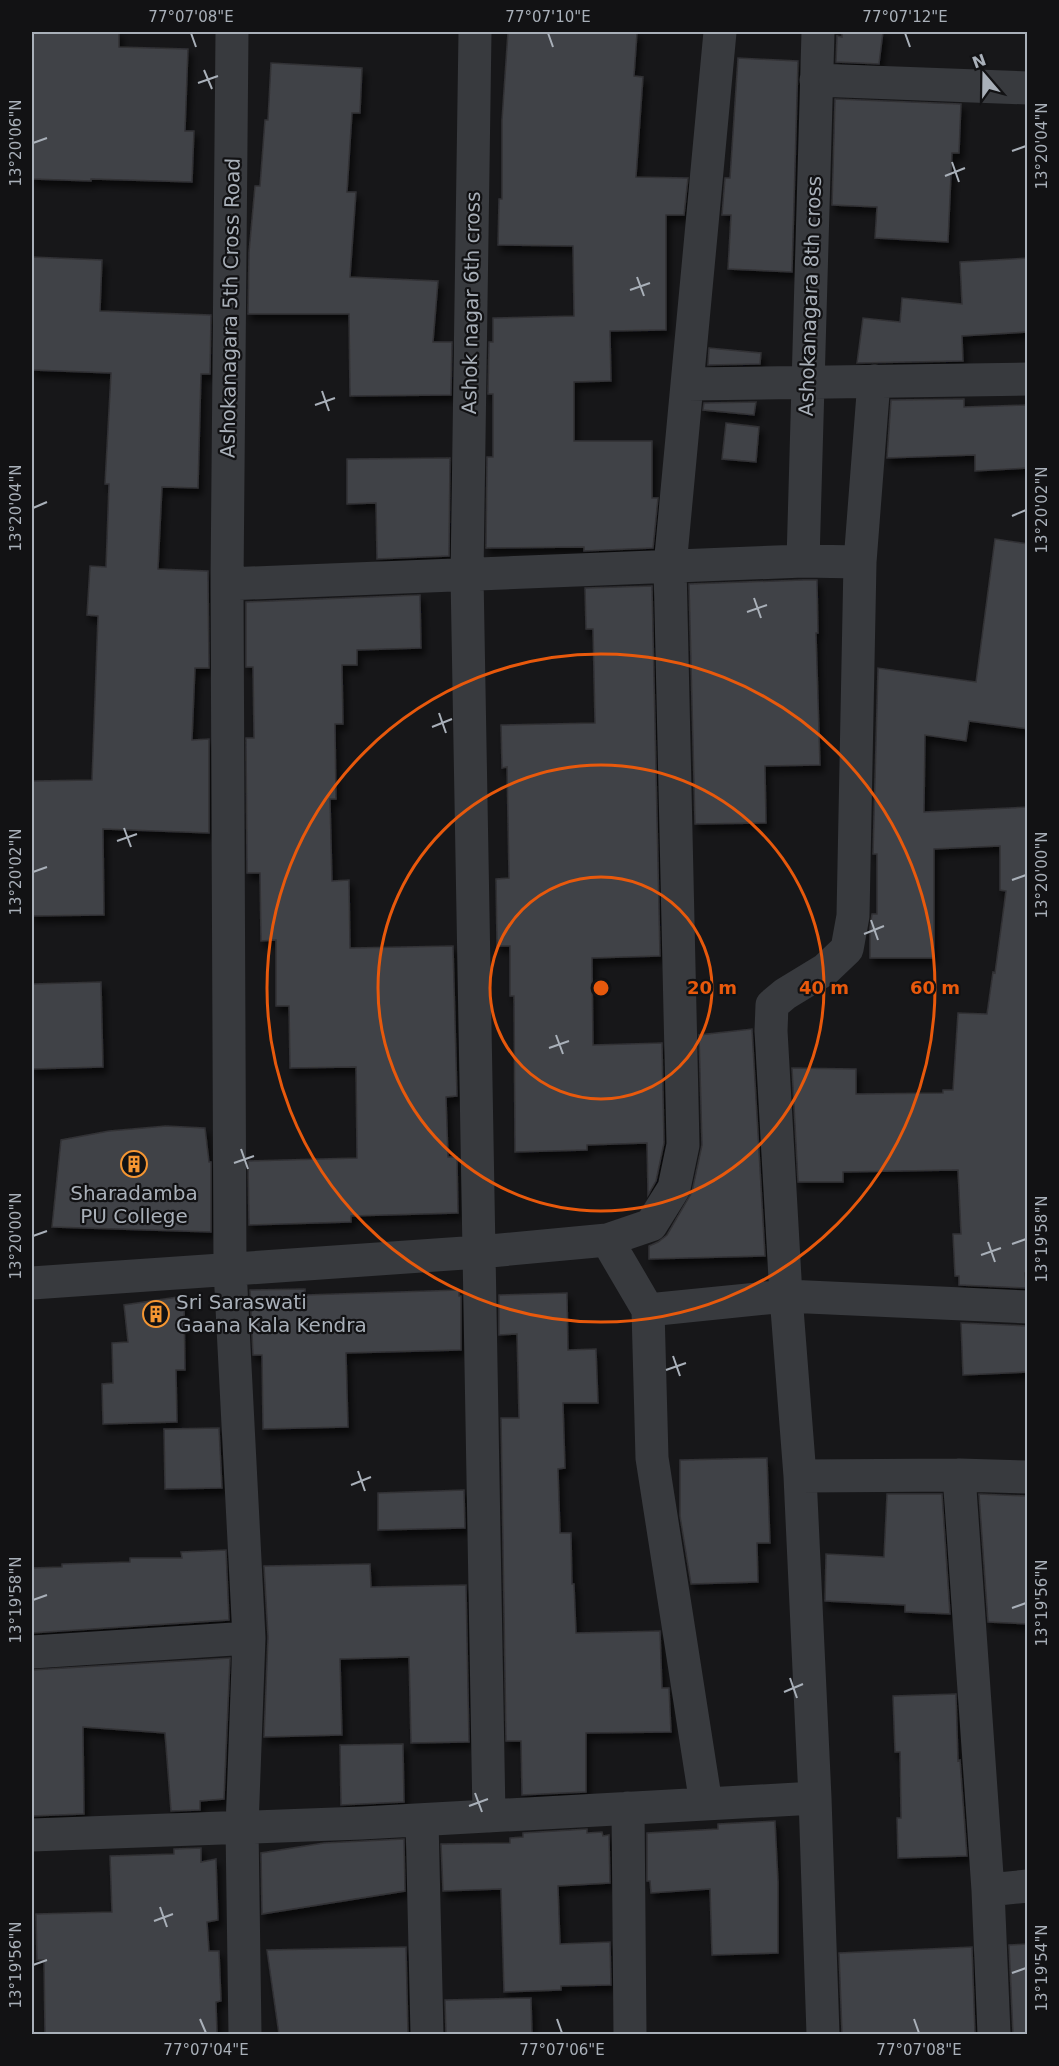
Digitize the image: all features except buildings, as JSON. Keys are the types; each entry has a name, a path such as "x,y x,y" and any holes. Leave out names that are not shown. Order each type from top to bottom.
{"street":[{"name":"Ashokanagara 5th Cross Road","path":"232,32 227,584 230,1269 249,1638 242,1827 245,2034"},
{"name":"Ashok nagar 6th cross","path":"475,32 467,575 489,1816"},
{"path":"32,1283 479,1252 608,1240 651,1225 674,1188 682,1145 670,566 720,32"},
{"name":"Ashokanagara 8th cross","path":"803,561 818,32"},
{"path":"816,80 1028,88"},
{"path":"688,384 1028,379"},
{"path":"823,2034 800,1476 786,1296 771,1031 772,1005 785,994 826,969 847,949 853,916 860,562 874,381"},
{"path":"227,584 803,561 860,562"},
{"path":"608,1240 648,1310 652,1458 706,1804"},
{"path":"648,1310 786,1296 1028,1307"},
{"path":"959,1475 988,1890 994,2034"},
{"path":"800,1476 1028,1477"},
{"path":"32,1652 249,1638"},
{"path":"32,1835 422,1820 815,1798"},
{"path":"628,1808 630,2034"},
{"path":"422,1820 427,2034"},
{"path":"988,1890 1028,1886"}],"place":[{"name":"Sharadamba PU College","path":"134,1164"},
{"name":"Sri Saraswati Gaana Kala Kendra","path":"156,1314"}]}
